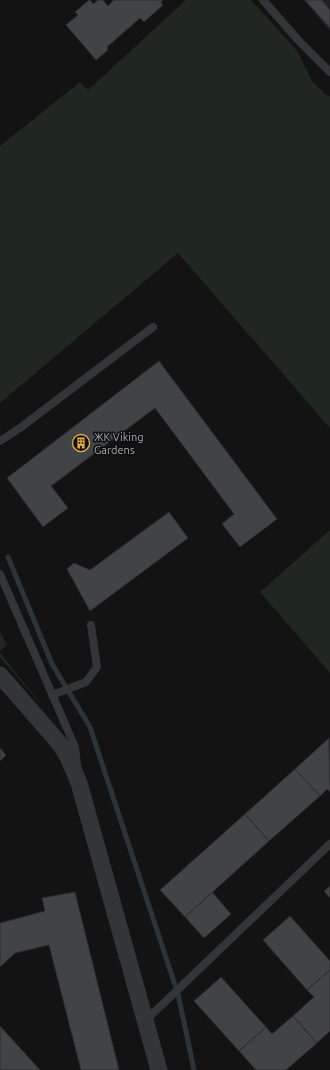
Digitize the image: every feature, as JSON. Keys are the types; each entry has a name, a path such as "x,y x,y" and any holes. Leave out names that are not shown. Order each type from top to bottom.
{"street":[{"path":"0,675 60,744 68,757 79,783 159,1070"}],"lane":[{"path":"263,0 299,41 330,72"},
{"path":"0,441 20,428 153,326"},
{"path":"0,574 75,746 79,783"},
{"path":"52,695 86,682 97,667 91,625"},
{"path":"145,1021 330,844"}],"shaded area":[{"path":"186,0 251,0 298,52 312,81 326,95 330,96 329,427 178,253 0,403 0,146 80,82 88,90"},
{"path":"303,0 330,0 330,31"},
{"path":"330,530 330,673 260,592"},
{"path":"0,631 7,645 0,651"},
{"path":"0,653 46,710 0,657"}],"building":[{"path":"89,0 93,4 98,0 103,0 108,6 113,0 163,0 161,3 163,5 144,22 140,18 107,47 108,50 96,60 66,25 78,15 75,12"},
{"path":"305,0 322,0 330,10 330,28"},
{"name":"ЖК Viking Gardens","path":"159,361 277,519 240,547 222,524 234,514 155,408 51,486 68,508 43,527 7,478"},
{"path":"169,512 188,538 90,611 67,569 74,563 90,570"},
{"path":"329,738 330,792 327,789 320,796 295,769"},
{"path":"0,748 6,755 0,761"},
{"path":"295,769 320,796 269,841 245,814"},
{"path":"245,814 269,841 185,917 160,890"},
{"path":"330,886 330,898 324,891"},
{"path":"75,892 119,1070 81,1070 49,945 15,953 0,967 0,923 45,911 42,898"},
{"path":"212,892 231,914 204,938 185,917"},
{"path":"290,916 330,961 330,970 307,990 263,940"},
{"path":"330,970 330,1031 317,1043 293,1016 314,997 307,990"},
{"path":"221,977 266,1027 239,1051 194,1001"},
{"path":"293,1016 317,1043 286,1070 256,1070 239,1051 266,1027 272,1034"},
{"path":"0,1026 40,1070 0,1070"}],"waterway":[{"path":"8,557 52,664 90,727 178,994 194,1070"}],"place":[{"name":"ЖК Viking Gardens","path":"81,443"}]}
